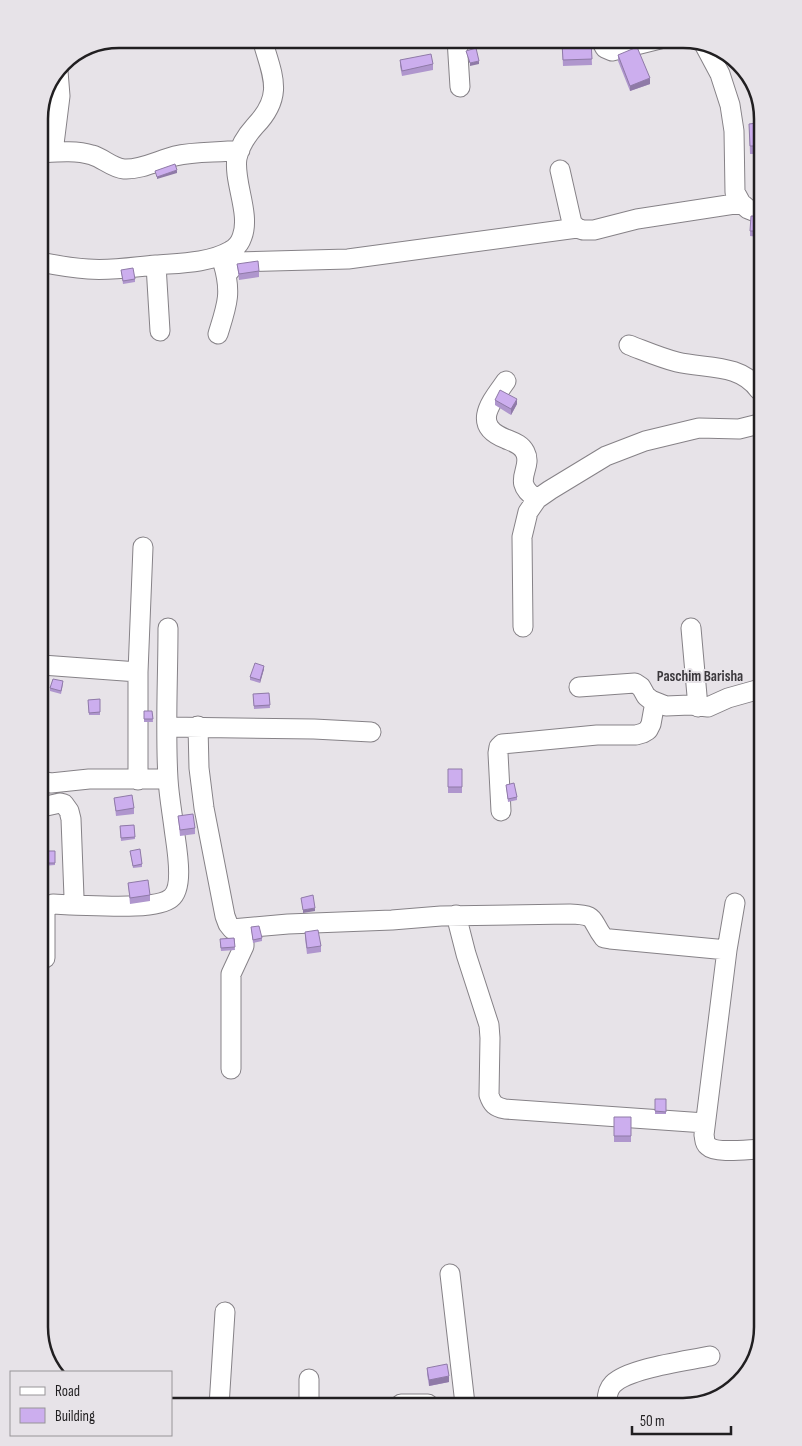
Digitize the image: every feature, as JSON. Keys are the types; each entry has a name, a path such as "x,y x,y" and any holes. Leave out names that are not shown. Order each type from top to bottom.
{"street":[{"path":"48,263 108,270 184,262 221,254 230,251 239,244 243,234 244,212 237,159 245,136 264,116 272,104 274,88 264,48"},
{"path":"458,48 460,87"},
{"path":"605,48 612,51 624,48"},
{"path":"708,52 720,74 730,105 734,131 735,192 740,203 754,211"},
{"path":"48,145 60,96 59,80"},
{"path":"48,153 80,152 94,155 110,165 126,169 190,153 220,153 240,150"},
{"path":"560,170 572,223 576,228"},
{"path":"227,274 237,262 348,259 576,228 594,230 637,219 740,203"},
{"path":"218,334 229,292 227,274 221,254"},
{"path":"156,265 160,331"},
{"path":"630,345 679,362 736,371 754,384"},
{"path":"506,381 486,410 487,419 490,429 494,433 516,443 524,450 527,460 523,479 524,486 529,494 537,500"},
{"path":"523,627 522,537 528,512 537,500 606,456 646,441 699,428 739,429 754,425"},
{"path":"138,780 138,672 143,547"},
{"path":"48,907 52,904 123,906 160,902 171,899 177,890 179,882 168,779 168,628"},
{"path":"691,628 698,707"},
{"path":"48,665 138,672"},
{"path":"579,688 635,682 641,687 646,696 655,702 666,706 690,705 698,707 708,707 728,698 754,691"},
{"path":"501,811 498,753 499,747 502,744 579,737 636,735 648,730 653,718 655,702"},
{"path":"168,726 371,732"},
{"path":"198,726 204,808 226,916 228,924 232,929 456,915 586,915 593,918 604,938 727,950"},
{"path":"48,782 89,779 168,779"},
{"path":"48,806 64,804 69,811 71,819 74,902 70,905"},
{"path":"735,903 704,1123 705,1142 712,1149 754,1149"},
{"path":"456,915 466,954 489,1025 489,1095 496,1107 505,1110 704,1123"},
{"path":"231,1069 231,974 244,946 244,928"},
{"path":"450,1274 464,1398"},
{"path":"219,1398 224,1312"},
{"path":"607,1398 612,1385 624,1377 639,1371 710,1356"},
{"path":"309,1379 309,1398"}],"building":[{"path":"476,48 479,61 470,63 466,51"},
{"path":"562,48 591,48 592,59 563,60"},
{"path":"637,48 650,78 630,86 618,55"},
{"path":"431,54 433,64 402,71 400,60"},
{"path":"754,123 754,146 750,146 749,124"},
{"path":"175,164 177,170 157,177 155,171"},
{"path":"751,216 754,216 754,231 750,231"},
{"path":"258,261 259,271 239,274 237,264"},
{"path":"133,268 135,279 123,281 121,270"},
{"path":"500,390 517,399 511,409 495,400"},
{"path":"255,663 264,666 260,680 250,677"},
{"path":"53,679 63,681 61,691 50,688"},
{"path":"269,693 270,705 254,706 253,694"},
{"path":"100,699 100,712 89,713 88,700"},
{"path":"144,711 152,711 153,719 144,719"},
{"path":"448,769 462,769 462,787 448,787"},
{"path":"514,783 517,797 508,799 506,785"},
{"path":"132,795 134,808 116,811 114,798"},
{"path":"193,814 195,828 180,830 178,816"},
{"path":"134,825 135,837 121,838 120,826"},
{"path":"140,849 142,864 133,866 130,851"},
{"path":"48,851 55,851 55,863 48,863"},
{"path":"148,880 150,895 130,898 128,883"},
{"path":"313,895 315,908 303,910 301,898"},
{"path":"259,926 262,938 253,940 251,927"},
{"path":"318,930 321,946 307,948 305,932"},
{"path":"234,938 235,947 221,948 220,939"},
{"path":"655,1099 666,1099 666,1112 655,1111"},
{"path":"614,1117 631,1117 631,1136 614,1136"},
{"path":"447,1364 449,1376 429,1380 427,1368"}],"district":[{"name":"Paschim Barisha","path":"700,676"}]}
